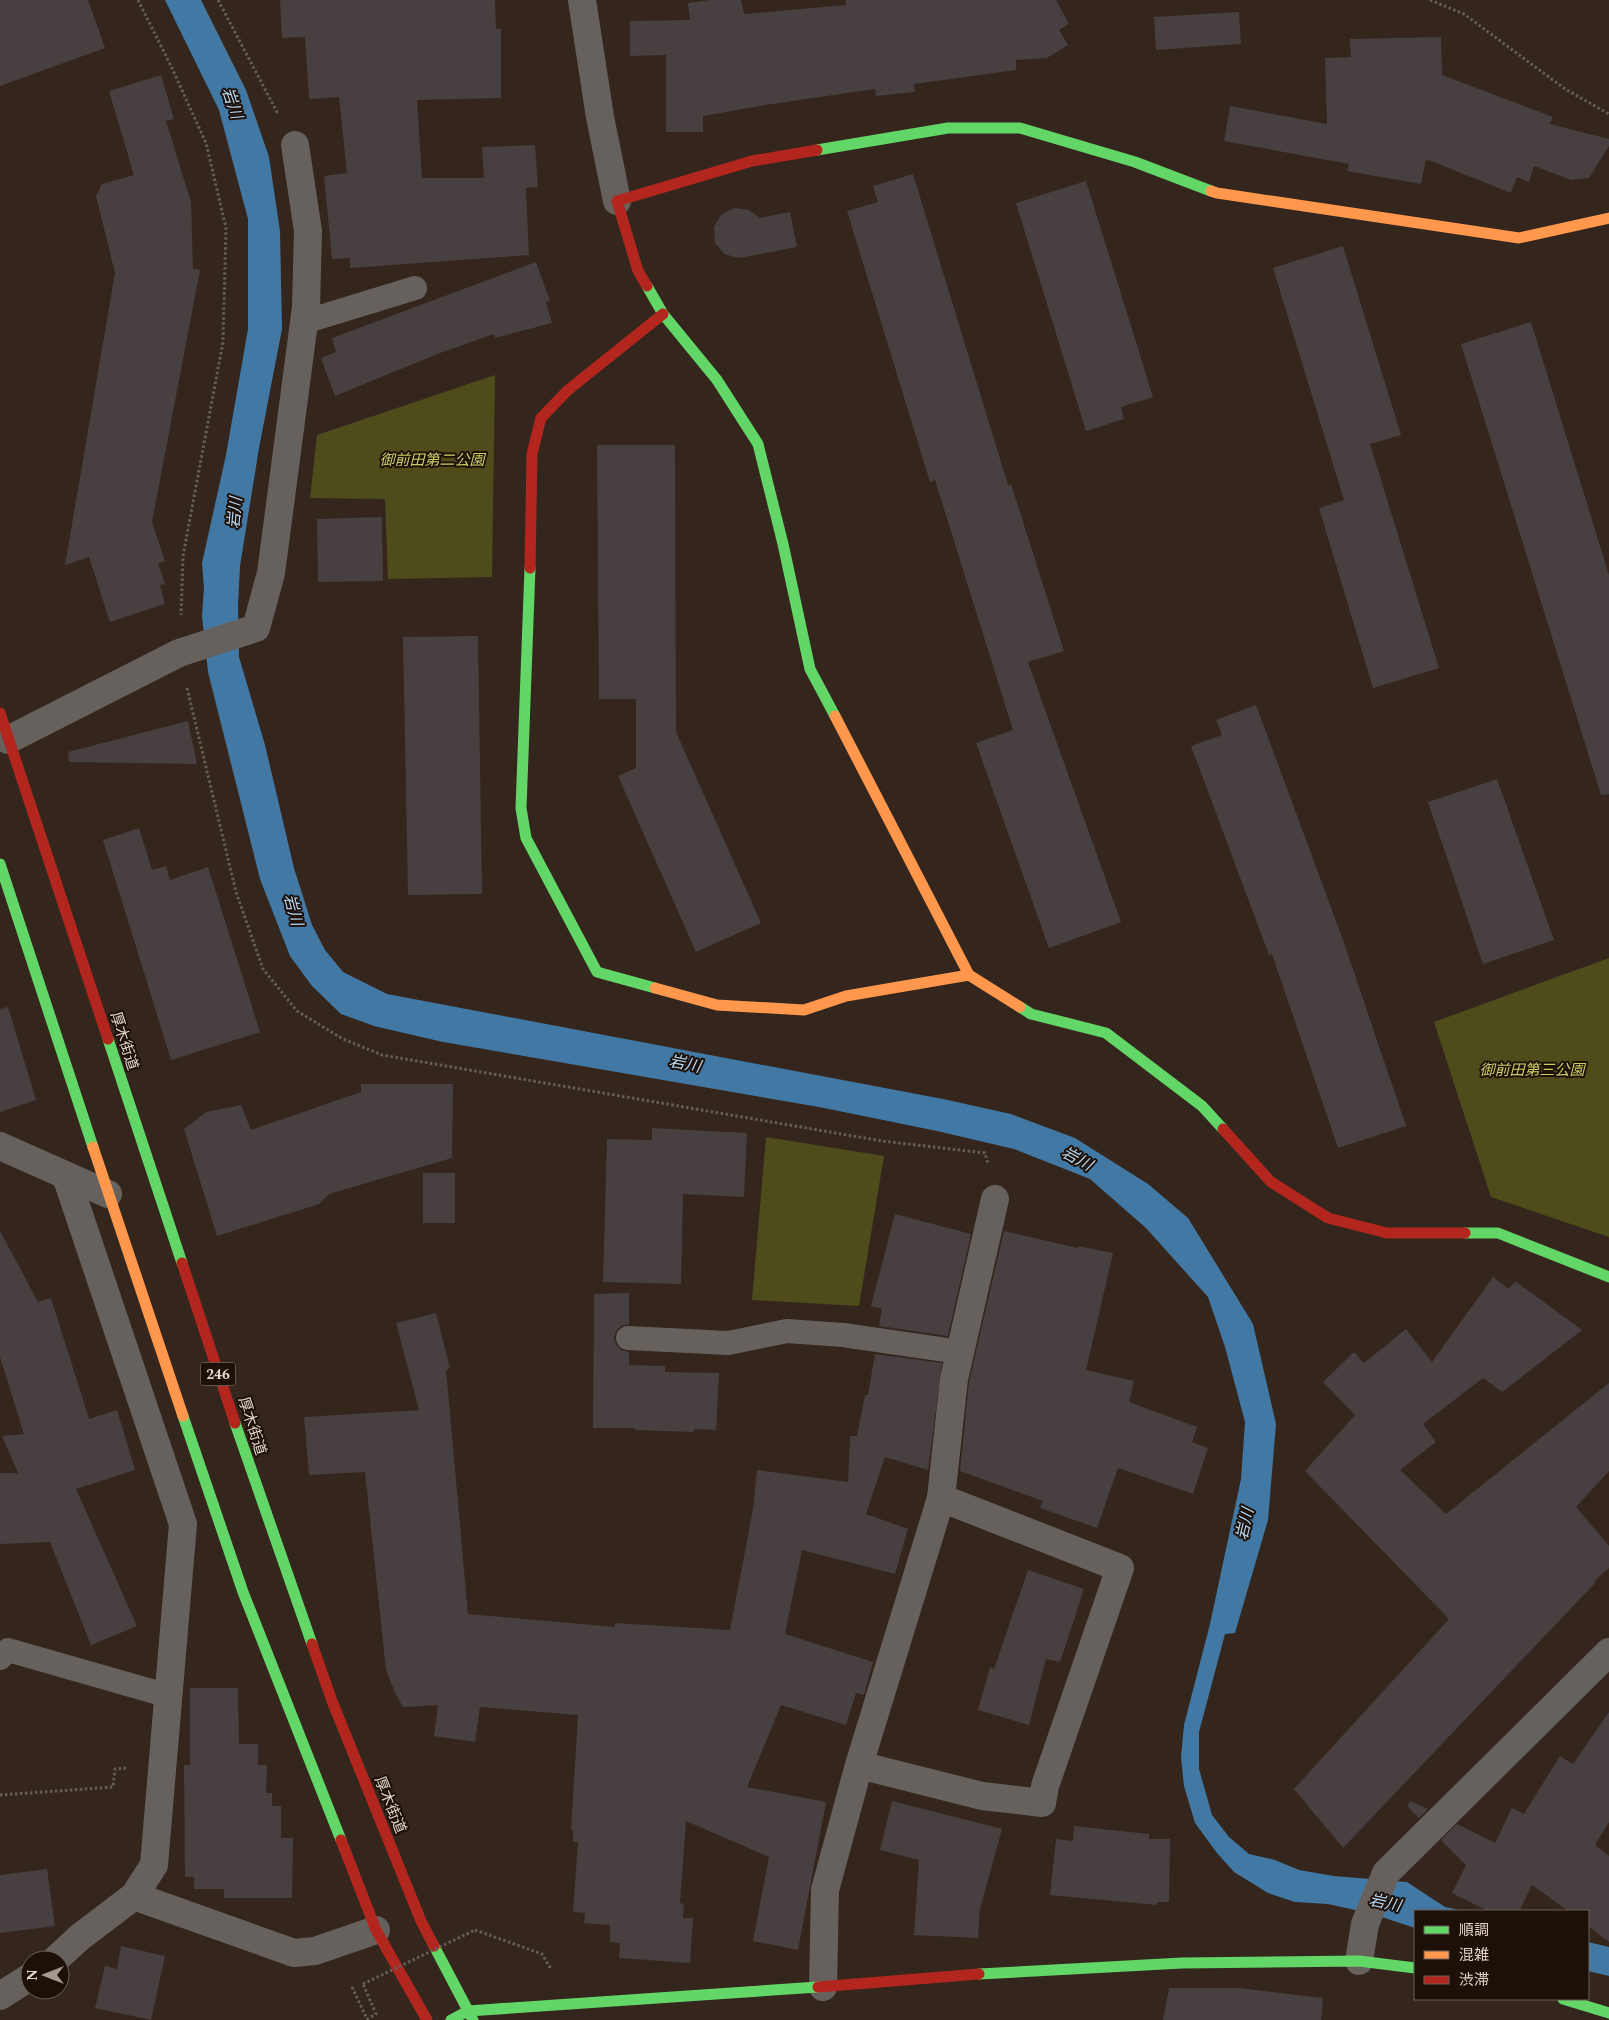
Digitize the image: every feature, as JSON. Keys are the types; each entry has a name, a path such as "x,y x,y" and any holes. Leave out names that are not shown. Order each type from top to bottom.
{"main road":[{"path":"1609,218 1519,238 1217,193 1135,162 1020,128 948,128 752,161 617,201 638,271 662,314 717,380 758,444 783,544 810,669 969,975 1031,1014 1106,1032 1202,1106 1271,1182 1328,1218 1387,1233 1498,1233 1609,1277"},
{"path":"662,314 568,390 541,418 532,454 521,808 526,838 597,972 717,1005 804,1010 846,996 969,975"},
{"name":"厚木街道","path":"0,713 251,1472 332,1701 421,1921 471,2016"},
{"path":"0,864 108,1194 243,1592 376,1930 427,2020"},
{"path":"451,2020 471,2016 993,1973 1182,1962 1359,1961 1414,1968"},
{"path":"1566,2000 1609,2013"}],"street":[{"path":"582,0 600,117 617,201"},
{"path":"8,740 182,652 256,628 271,574 304,322 308,231 295,145"},
{"path":"0,1146 108,1194"},
{"path":"66,1176 183,1524 154,1865 134,1896 66,1950"},
{"path":"823,1987 825,1890 859,1766 941,1498 954,1379 995,1199"},
{"path":"859,1766 982,1796 1042,1803 1045,1786 1120,1568 941,1498"},
{"path":"1359,1961 1364,1924 1386,1873 1609,1652"},
{"path":"134,1896 294,1953 315,1951 376,1930"},
{"path":"0,1996 20,1983"}],"lane":[{"path":"304,322 415,288"},
{"path":"628,1338 728,1343 787,1331 843,1336 960,1352"},
{"path":"0,1658 8,1650 169,1696"}],"path":[{"path":"138,0 206,143 226,228 224,342 183,556 182,652 236,892 263,969 298,1011 343,1039 382,1055 882,1141 985,1153 995,1199"},
{"path":"218,0 295,145"},
{"path":"1430,0 1464,14 1565,89 1609,114"},
{"path":"0,1795 113,1787 115,1769 162,1764"},
{"path":"352,1987 367,2018 376,2014 362,1984 475,1930 542,1954"}],"green space":[{"name":"御前田第二公園","path":"495,375 492,577 388,579 385,499 310,498 317,435"},
{"name":"御前田第三公園","path":"1609,958 1609,1237 1491,1197 1434,1022"},
{"path":"766,1137 884,1156 859,1306 752,1300"}],"water":[{"name":"岩川","path":"165,0 201,0 246,90 269,157 280,231 282,329 259,448 240,566 238,605 239,657 265,745 294,868 312,925 325,950 343,972 387,994 943,1099 1011,1114 1075,1138 1148,1184 1188,1218 1253,1324 1276,1424 1268,1520 1235,1633 1225,1634 1199,1732 1199,1769 1212,1815 1229,1837 1249,1854 1275,1860 1299,1870 1334,1876 1407,1882 1445,1907 1459,1910 1414,1910 1414,1928 1373,1914 1328,1904 1295,1902 1268,1893 1234,1872 1195,1823 1184,1786 1181,1757 1184,1725 1210,1624 1241,1479 1245,1422 1225,1347 1208,1297 1146,1228 1090,1179 1014,1149 937,1131 819,1107 443,1042 374,1026 341,1014 312,986 290,956 260,879 208,672 202,616 204,588 202,563 226,455 248,329 248,219 219,110"},
{"path":"1589,1942 1609,1947 1609,1976 1589,1971"}],"building":[{"path":"0,0 88,0 105,48 0,86"},
{"path":"280,0 495,0 496,29 501,29 501,98 417,100 422,178 484,178 482,147 535,145 538,187 526,188 529,255 350,268 350,258 332,259 324,176 347,173 339,97 309,99 305,37 282,38"},
{"path":"710,0 741,0 744,14 846,5 846,0 1056,0 1069,24 1059,30 1068,45 1047,58 1016,60 1016,70 914,84 915,92 876,96 875,89 765,105 703,116 703,132 666,132 666,55 630,56 630,21 690,20 688,3"},
{"path":"1239,12 1241,44 1156,50 1154,17"},
{"path":"1441,37 1442,75 1553,117 1550,124 1609,139 1609,146 1589,178 1571,180 1534,166 1529,182 1517,177 1511,193 1426,159 1421,184 1347,171 1349,164 1224,141 1230,106 1327,124 1325,58 1351,57 1350,39"},
{"path":"161,75 174,119 166,121 191,202 193,269 200,270 152,522 165,561 158,563 165,584 160,585 165,604 110,622 89,557 65,565 115,273 96,196 102,184 134,175 109,91"},
{"path":"913,174 1008,485 1011,484 1064,651 1028,662 1121,922 1049,948 976,743 1013,730 935,480 930,482 847,211 878,202 873,186"},
{"path":"1086,181 1153,397 1121,407 1124,419 1086,431 1016,203"},
{"path":"734,208 749,210 760,218 790,212 797,247 739,258 724,254 715,243 714,227 721,215"},
{"path":"1343,246 1401,435 1370,444 1439,668 1373,688 1319,508 1344,500 1273,268"},
{"path":"536,262 550,301 546,302 552,323 495,338 494,334 440,353 335,396 321,358 336,352 332,338"},
{"path":"1531,322 1609,575 1609,794 1601,795 1461,344"},
{"path":"597,445 675,445 676,732 761,923 696,952 618,776 636,768 636,699 599,699"},
{"path":"382,517 383,581 318,582 317,519"},
{"path":"478,636 482,894 408,895 403,637"},
{"path":"1256,705 1342,937 1406,1126 1338,1148 1272,954 1269,955 1191,746 1222,735 1216,720"},
{"path":"188,721 197,764 69,762 68,752"},
{"path":"1497,779 1554,940 1483,964 1428,802"},
{"path":"139,828 152,870 166,866 170,880 208,867 260,1032 171,1060 103,840"},
{"path":"8,1007 36,1100 0,1112 0,1009"},
{"path":"361,1084 453,1084 452,1158 329,1194 319,1204 217,1236 184,1129 206,1112 241,1105 251,1130 361,1092"},
{"path":"652,1128 747,1133 744,1197 683,1194 681,1284 603,1282 607,1139 652,1140"},
{"path":"423,1173 455,1173 455,1223 423,1223"},
{"path":"895,1214 971,1234 948,1336 879,1326 882,1309 871,1306"},
{"path":"0,1231 38,1302 51,1298 89,1419 117,1410 135,1470 76,1489 137,1626 91,1645 50,1542 0,1544 0,1473 18,1473 2,1436 24,1434 0,1357"},
{"path":"1004,1231 1078,1248 1078,1246 1113,1253 1086,1370 1134,1381 1129,1402 1197,1427 1192,1442 1208,1448 1193,1494 1118,1468 1097,1528 1040,1508 1043,1501 960,1471 969,1382"},
{"path":"1493,1277 1509,1289 1515,1281 1582,1330 1502,1392 1483,1378 1423,1424 1436,1442 1400,1470 1446,1514 1609,1383 1609,1471 1576,1507 1609,1546 1609,1568 1594,1581 1596,1582 1343,1848 1294,1789 1449,1619 1305,1471 1355,1415 1323,1382 1354,1352 1364,1363 1406,1329 1432,1362"},
{"path":"629,1293 629,1324 621,1326 616,1331 614,1338 616,1345 621,1350 629,1352 629,1365 665,1366 665,1372 719,1373 716,1430 694,1429 694,1432 635,1430 635,1428 593,1428 594,1294"},
{"path":"436,1313 450,1368 446,1370 468,1614 615,1627 615,1623 730,1630 753,1509 757,1470 848,1482 850,1436 857,1436 865,1395 868,1395 875,1354 942,1363 928,1470 885,1457 866,1514 908,1529 895,1574 802,1550 785,1634 873,1662 864,1695 856,1693 846,1725 781,1705 747,1787 826,1802 798,1950 753,1941 769,1857 686,1821 680,1903 684,1904 683,1918 693,1918 690,1963 619,1958 620,1943 610,1942 610,1925 584,1923 585,1913 573,1912 578,1842 573,1842 573,1830 571,1830 578,1715 480,1707 475,1742 434,1736 438,1705 403,1707 396,1695 386,1670 365,1472 309,1475 304,1417 419,1410 396,1323"},
{"path":"1028,1570 1084,1589 1060,1662 1046,1659 1029,1725 978,1710 990,1667 994,1669"},
{"path":"190,1688 238,1688 239,1744 258,1744 258,1765 267,1765 266,1793 272,1793 272,1806 281,1806 281,1838 293,1838 292,1898 224,1898 224,1889 194,1889 194,1877 185,1877 184,1765 190,1765"},
{"path":"1609,1712 1609,1822 1595,1845 1609,1856 1609,1942 1589,1927 1589,1910 1567,1910 1532,1885 1520,1910 1486,1910 1452,1893 1466,1865 1441,1840 1457,1824 1495,1843 1512,1808 1524,1814 1560,1756 1573,1764"},
{"path":"892,1801 1002,1829 980,1909 978,1938 914,1935 919,1860 880,1850"},
{"path":"1410,1801 1428,1809 1419,1818 1407,1806"},
{"path":"1074,1826 1149,1834 1149,1839 1170,1839 1169,1902 1157,1902 1157,1905 1050,1895 1056,1839 1073,1841"},
{"path":"47,1869 55,1926 0,1933 0,1875"},
{"path":"121,1946 165,1956 151,2020 95,2008 105,1966 117,1969"},
{"path":"1169,1988 1239,1988 1323,1998 1321,2020 1163,2020"}],"traffic: fast":[{"path":"817,150 948,128 1020,128 1135,162 1211,191"},
{"path":"647,286 663,314 717,380 758,444 783,544 810,669 835,716"},
{"path":"530,568 521,808 526,838 597,972 655,988"},
{"path":"0,864 93,1147"},
{"path":"1020,1007 1031,1014 1106,1033 1202,1106 1223,1129"},
{"path":"108,1039 182,1263"},
{"path":"1465,1233 1498,1233 1609,1277"},
{"path":"183,1416 243,1592 341,1840"},
{"path":"235,1423 312,1644"},
{"path":"434,1946 473,2020"},
{"path":"979,1974 1182,1963 1359,1961 1414,1968"},
{"path":"451,2020 468,2011 818,1987"},
{"path":"1566,2000 1609,2013"}],"traffic: slow":[{"path":"1211,191 1519,238 1609,218"},
{"path":"835,716 969,975 1020,1007"},
{"path":"655,988 717,1005 804,1010 846,996 969,975"},
{"path":"93,1147 183,1416"}],"traffic: jam":[{"path":"647,286 638,271 617,201 752,161 817,150"},
{"path":"530,568 532,454 541,418 568,390 663,314"},
{"path":"0,713 108,1039"},
{"path":"1223,1129 1271,1182 1328,1218 1387,1233 1465,1233"},
{"path":"182,1263 235,1423"},
{"path":"312,1644 332,1701 421,1921 434,1946"},
{"path":"341,1840 376,1930 427,2020"},
{"path":"818,1987 979,1974"}]}
